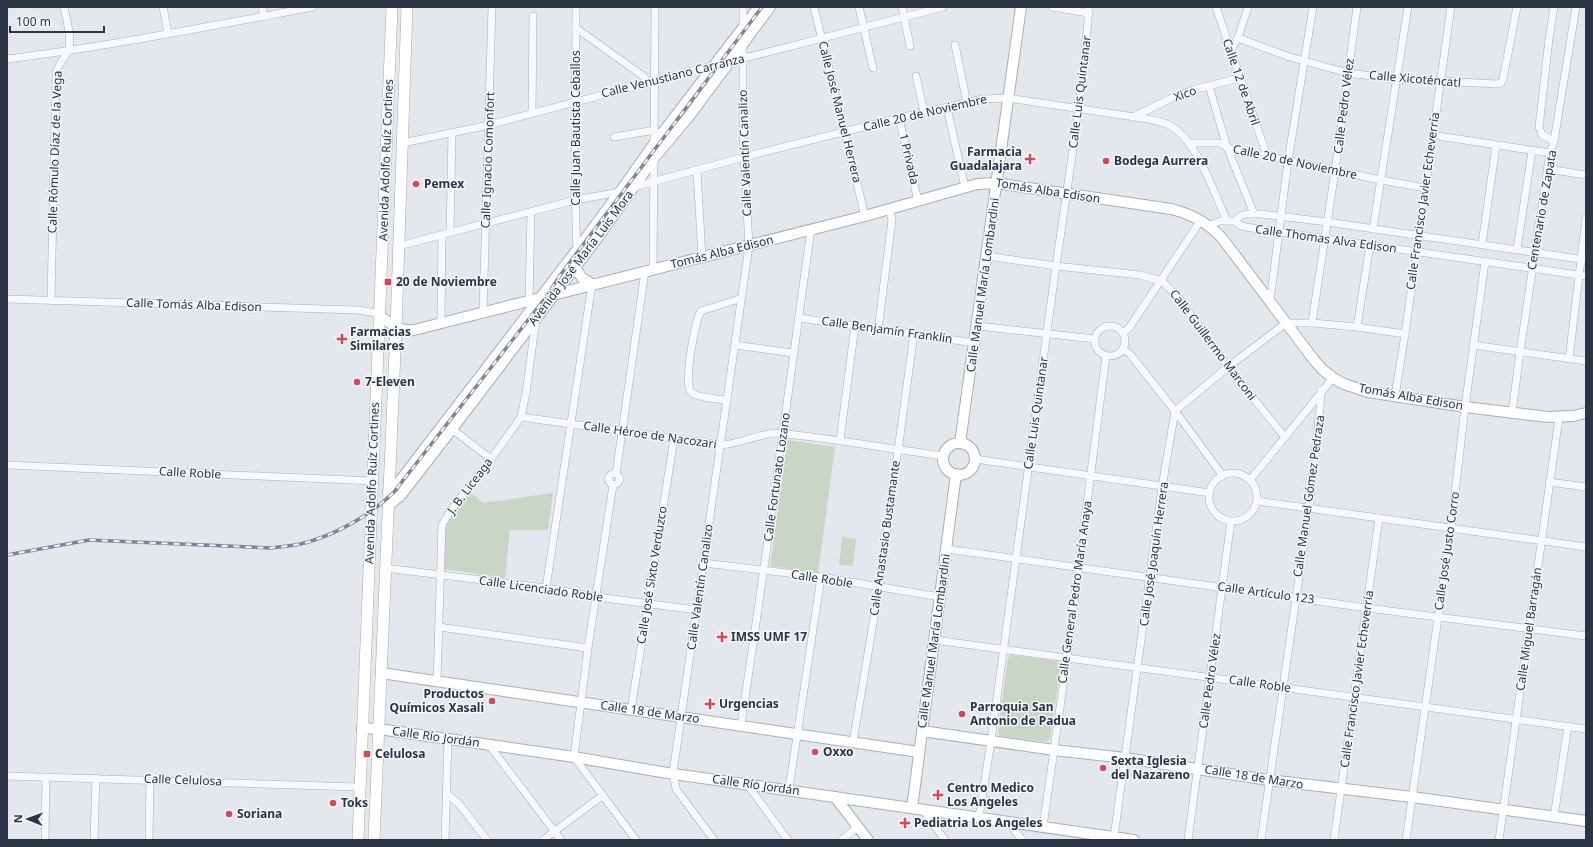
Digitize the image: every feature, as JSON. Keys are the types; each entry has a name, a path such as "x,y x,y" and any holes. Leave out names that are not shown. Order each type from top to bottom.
{"main road":[{"name":"Avenida Adolfo Ruíz Cortines","path":"358,840 392,7"},
{"name":"Avenida Adolfo Ruíz Cortines","path":"374,840 396,328 407,7"}],"street":[{"path":"64,7 69,41 68,51"},
{"path":"163,7 168,34"},
{"path":"262,7 264,16"},
{"path":"7,59 68,51 224,25 313,7"},
{"name":"Calle Ignacio Comonfort","path":"483,313 492,7"},
{"name":"Calle Juan Bautista Ceballos","path":"576,7 574,102 577,250"},
{"path":"654,144 655,130 651,81 655,7"},
{"name":"Calle Valentín Canalizo","path":"673,773 749,246 744,157 743,7"},
{"name":"Avenida José María Luis Mora","path":"388,492 400,481 540,299 654,144 759,7"},
{"name":"Avenida José María Luis Mora","path":"388,506 401,495 452,430 537,318 654,158 690,115 743,41 770,7"},
{"name":"Calle José Manuel Herrera","path":"814,7 866,216"},
{"path":"858,7 873,68"},
{"path":"902,7 910,46"},
{"name":"Calle Venustiano Carranza","path":"403,143 489,125 651,81 944,7"},
{"name":"Calle Manuel María Lombardini","path":"960,443 978,326 996,183 1021,7"},
{"path":"1052,7 1088,10"},
{"name":"Calle 12 de Abril","path":"1216,7 1231,49 1239,78 1267,156"},
{"path":"1231,49 1238,38 1248,7"},
{"path":"1270,302 1288,161 1313,7"},
{"name":"Calle Pedro Vélez","path":"1312,324 1335,171 1357,7"},
{"path":"1373,229 1408,7"},
{"name":"Calle Francisco Javier Echeverría","path":"1395,396 1451,7"},
{"name":"Calle Xicoténcatl","path":"1238,38 1290,57 1348,73 1397,79 1484,84 1501,83 1517,7"},
{"path":"1554,7 1539,127 1542,135 1554,141"},
{"name":"Centenario de Zapata","path":"1512,413 1547,169 1554,141 1576,7"},
{"name":"Calle Luis Quintanar","path":"979,818 1017,558 1028,468 1079,108 1088,10"},
{"path":"532,113 534,16"},
{"path":"576,28 651,81"},
{"path":"955,45 967,103"},
{"name":"Calle Rómulo Díaz de la Vega","path":"51,300 56,74 61,60 68,51"},
{"path":"916,76 924,112"},
{"name":"Xico","path":"1133,117 1170,99 1193,90 1239,78"},
{"path":"1209,86 1227,147 1254,214"},
{"name":"Calle 20 de Noviembre","path":"634,187 744,157 924,112 983,99 1008,98 1079,108 1159,122 1169,125 1176,130 1189,144 1220,143 1234,151 1267,156 1335,171 1425,188"},
{"path":"946,108 964,187"},
{"name":"1 Privada","path":"899,118 918,201"},
{"path":"614,137 655,130"},
{"path":"450,233 452,132"},
{"path":"1432,135 1496,146 1550,153"},
{"path":"1189,144 1201,164 1227,221"},
{"path":"1482,244 1496,146"},
{"path":"1517,249 1532,151"},
{"path":"636,840 574,757 588,648 597,597 613,484 610,483 609,477 612,474 616,474 621,431 649,270 654,158"},
{"path":"1547,169 1586,174"},
{"path":"697,171 702,257"},
{"name":"Tomás Alba Edison","path":"396,328 408,331 529,302 592,284 866,216 964,187 988,182 1171,209 1205,222 1222,238 1322,370 1333,378 1357,389 1512,413 1559,418 1586,413"},
{"path":"399,246 575,200 620,192"},
{"path":"878,330 892,220 889,209"},
{"path":"529,302 532,212"},
{"name":"Calle Thomas Alva Edison","path":"1205,222 1235,220 1240,216 1254,214 1282,216 1583,259"},
{"path":"1569,359 1582,275 1586,218"},
{"name":"Calle Thomas Alva Edison","path":"1235,220 1241,226 1246,227 1582,275"},
{"path":"1123,333 1129,328 1205,222"},
{"name":"Calle Fortunato Lozano","path":"741,725 784,434 793,353 811,229"},
{"path":"442,235 442,323"},
{"path":"1357,327 1370,245"},
{"name":"Calle Guillermo Marconi","path":"987,256 1056,266 1140,275 1162,281 1178,297 1228,367 1284,436"},
{"name":"Calle José Justo Corro","path":"1406,840 1451,528 1465,406 1486,262"},
{"path":"546,588 592,284 582,278 574,266"},
{"path":"727,400 697,395 689,390 689,374 693,342 696,322 701,311 742,298"},
{"name":"Calle Tomás Alba Edison","path":"7,299 356,310 380,315"},
{"name":"J. B. Liceaga","path":"437,682 441,530 444,520 521,417 540,299"},
{"path":"380,315 396,328"},
{"name":"Calle Benjamín Franklin","path":"799,318 975,343"},
{"path":"1175,411 1228,367 1286,323 1357,327 1405,334"},
{"path":"840,440 855,326"},
{"path":"978,326 1094,339"},
{"path":"1109,326 1114,327 1123,333 1125,342 1123,350 1116,356 1106,356 1098,352 1094,339 1100,330 1109,326"},
{"name":"Calle Anastasio Bustamante","path":"853,742 879,588 914,334"},
{"path":"735,345 793,353"},
{"path":"1474,345 1586,361"},
{"path":"1123,350 1130,354 1175,411 1223,476"},
{"name":"Calle General Pedro María Anaya","path":"1043,827 1067,658 1106,356"},
{"path":"1250,480 1284,436 1308,409 1321,390 1333,378"},
{"name":"Calle Manuel Gómez Pedraza","path":"1261,840 1309,508 1321,390"},
{"name":"Calle José Joaquín Herrera","path":"1114,837 1162,487 1175,411"},
{"name":"Calle Héroe de Nacozari","path":"521,417 720,445 732,445 766,434 784,434 840,440 944,456"},
{"name":"Calle Miguel Barragán","path":"1499,840 1559,418"},
{"path":"452,430 491,459"},
{"name":"Calle José Sixto Verduzco","path":"631,710 674,439"},
{"path":"960,443 969,447 974,454 975,459 973,467 967,472 956,474 952,473 945,466 944,456 950,446 960,443"},
{"path":"975,459 1028,468 1210,493"},
{"name":"Calle Roble","path":"7,465 373,481"},
{"name":"Calle Manuel María Lombardini","path":"912,808 956,474"},
{"path":"1237,474 1250,480 1256,489 1257,501 1255,508 1246,518 1239,521 1232,521 1217,515 1212,509 1210,501 1210,493 1214,483 1223,476 1237,474"},
{"path":"1549,482 1586,487"},
{"path":"1257,501 1586,547"},
{"name":"Calle Francisco Javier Echeverría","path":"1334,840 1379,518"},
{"name":"Calle Pedro Vélez","path":"1188,840 1232,521"},
{"name":"Calle Artículo 123","path":"947,548 1367,608 1586,636"},
{"name":"Calle Roble","path":"704,563 821,578 940,597"},
{"name":"Calle Licenciado Roble","path":"386,568 546,588 597,597 697,610"},
{"path":"789,789 821,578"},
{"path":"439,627 588,648"},
{"name":"Calle Roble","path":"935,640 1003,648 1586,729"},
{"name":"Calle 18 de Marzo","path":"381,673 919,752"},
{"path":"1554,817 1568,726"},
{"name":"Calle Río Jordán","path":"362,728 574,757 673,773 1043,827 1095,837 1114,837 1134,840"},
{"name":"Calle 18 de Marzo","path":"922,731 1054,750 1198,768 1269,780 1412,797 1586,821"},
{"path":"445,840 448,739"},
{"path":"489,745 561,840"},
{"path":"673,773 676,789 714,840"},
{"name":"Calle Celulosa","path":"7,776 150,779 359,787"},
{"path":"45,840 46,777"},
{"path":"94,840 96,778"},
{"path":"149,840 150,779"},
{"path":"746,783 788,840"},
{"path":"447,794 464,810 487,840"},
{"path":"543,840 602,796"},
{"path":"836,797 868,840"},
{"path":"922,809 945,840"},
{"path":"1009,822 1022,840"},
{"path":"842,840 858,826"}],"green space":[{"path":"787,440 835,447 818,573 770,566"},
{"path":"470,492 483,503 553,493 548,530 510,530 505,578 444,569 445,523"},
{"path":"842,537 856,539 853,566 839,565"},
{"path":"1011,655 1058,661 1061,664 1050,739 1046,742 1000,736 998,732 1008,657"}],"railway":[{"path":"7,555 89,540 271,548 290,546 320,538 343,528 376,508 394,492 546,297 561,274 762,7"}],"place":[{"name":"Farmacia Guadalajara","path":"1030,159"},
{"name":"Bodega Aurrera","path":"1106,161"},
{"name":"Pemex","path":"416,184"},
{"name":"20 de Noviembre","path":"388,282"},
{"name":"Farmacias Similares","path":"342,339"},
{"name":"7-Eleven","path":"357,382"},
{"name":"IMSS UMF 17","path":"722,637"},
{"name":"Productos Químicos Xasali","path":"492,701"},
{"name":"Urgencias","path":"710,704"},
{"name":"Parroquia San Antonio de Padua","path":"962,714"},
{"name":"Oxxo","path":"815,752"},
{"name":"Celulosa","path":"367,754"},
{"name":"Sexta Iglesia del Nazareno","path":"1103,768"},
{"name":"Centro Medico Los Angeles","path":"938,795"},
{"name":"Toks","path":"333,803"},
{"name":"Soriana","path":"229,814"},
{"name":"Pediatria Los Angeles","path":"905,823"}]}
